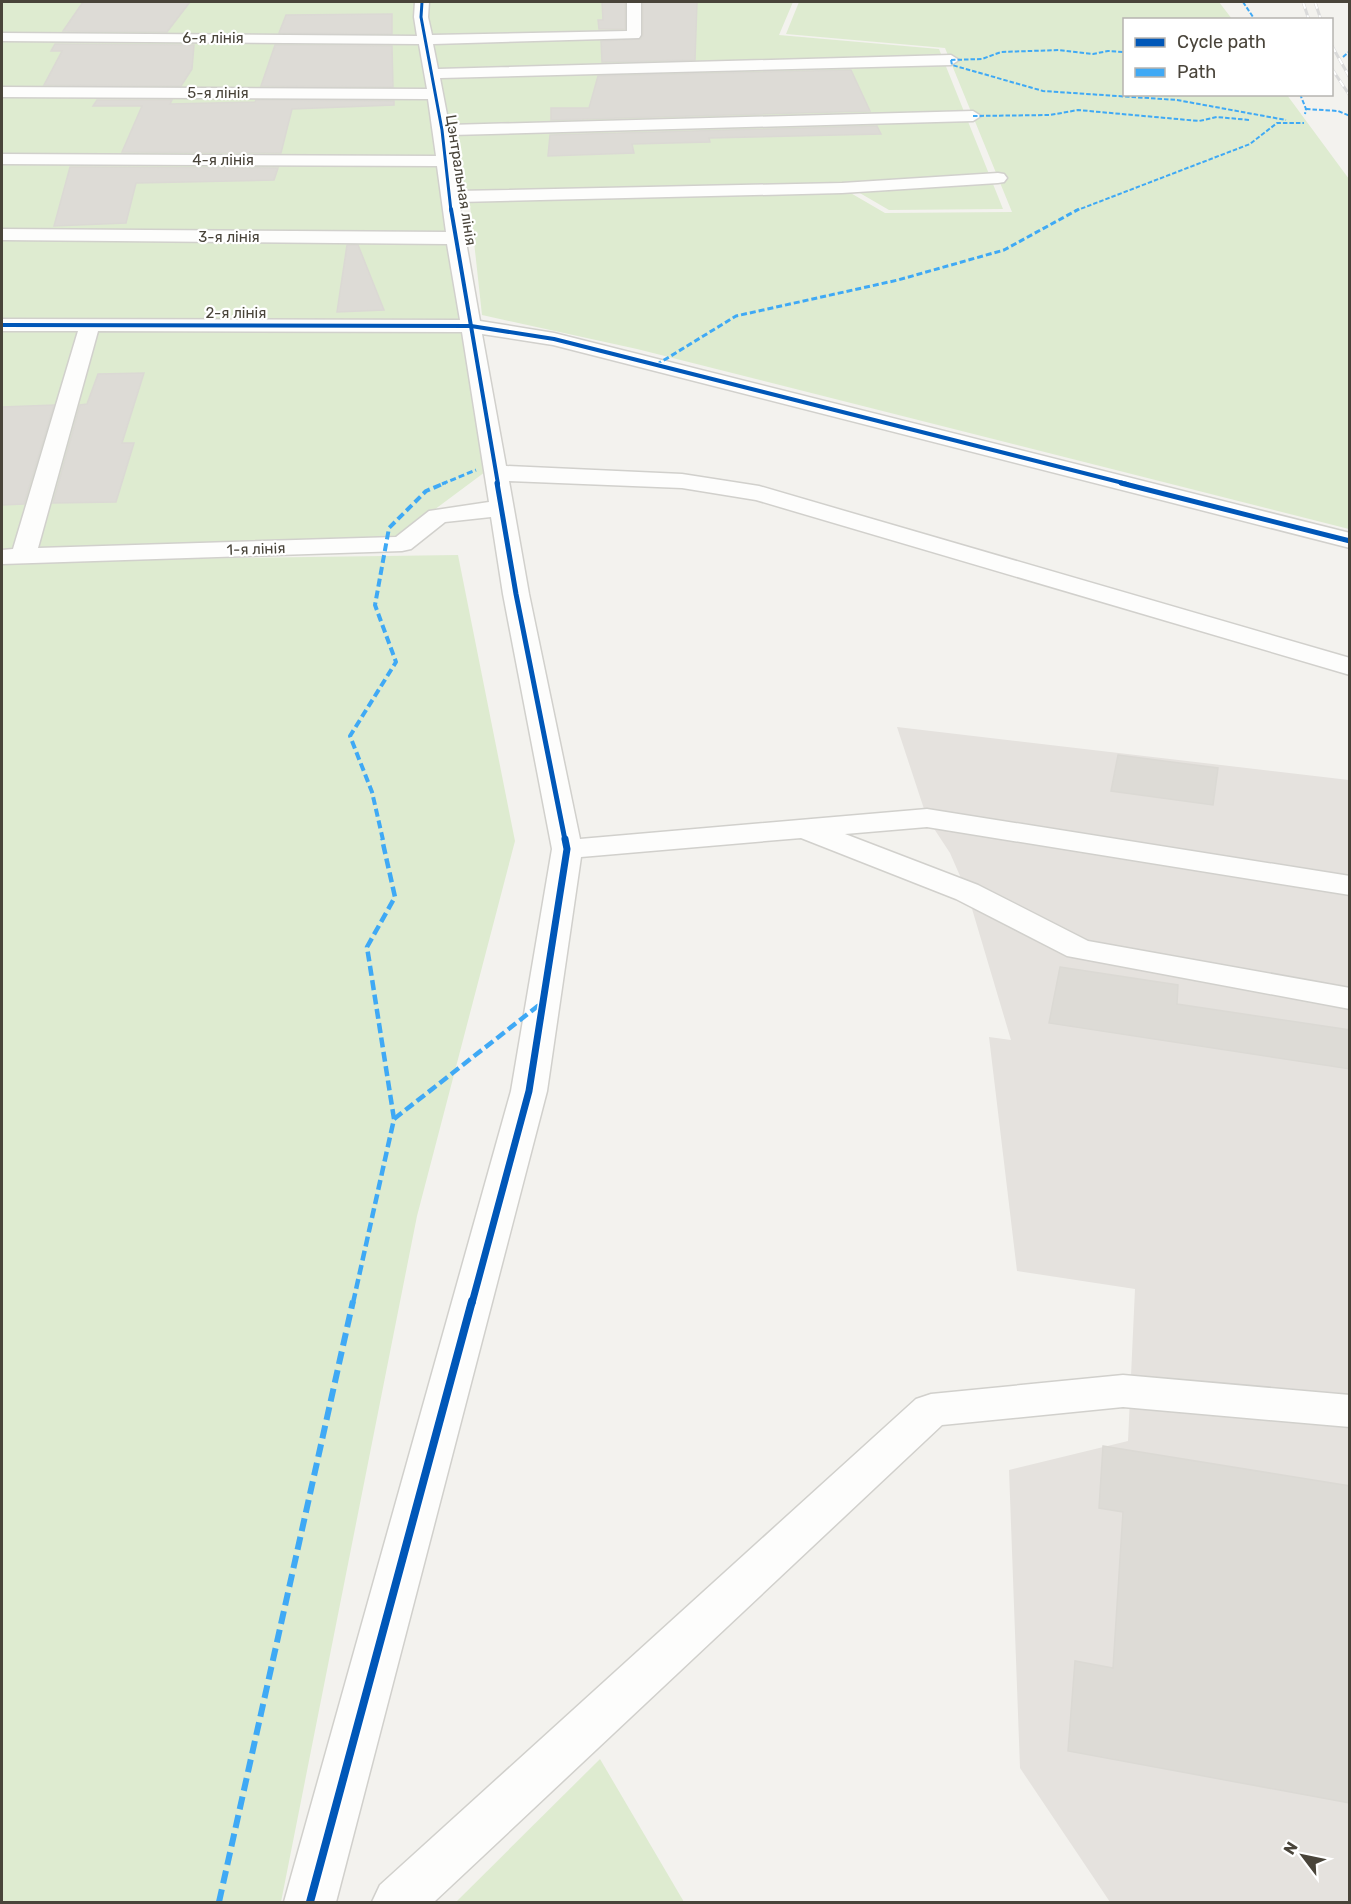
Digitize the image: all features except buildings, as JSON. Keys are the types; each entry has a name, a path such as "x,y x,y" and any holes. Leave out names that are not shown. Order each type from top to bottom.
{"street":[{"name":"Цэнтральная лінія","path":"422,2 421,17 442,130 449,197 516,594 567,849"},
{"name":"6-я лінія","path":"2,37 425,40 634,35 634,2"},
{"path":"431,74 951,60"},
{"name":"5-я лінія","path":"2,92 434,94"},
{"path":"442,130 973,116"},
{"name":"4-я лінія","path":"2,159 445,161"},
{"path":"449,197 842,188 998,178"},
{"name":"3-я лінія","path":"2,235 457,238"},
{"path":"12,557 90,324"},
{"name":"2-я лінія","path":"2,325 471,326 554,339 1350,541"},
{"path":"496,473 682,481 759,493 1350,667"},
{"name":"1-я лінія","path":"12,557 402,544 438,516 502,508"},
{"path":"310,1902 529,1091 567,849 927,818 1350,886"},
{"path":"805,829 968,892 1079,949 1350,999"},
{"path":"398,1902 931,1410 1123,1391 1350,1411"}],"shaded area":[{"path":"897,727 1349,780 1349,1902 1110,1902 1020,1768 1009,1470 1128,1441 1135,1289 1017,1271 989,1037 1011,1040 967,892 950,853 927,818"}],"green space":[{"path":"2,2 793,2 779,35 939,49 1003,209 889,210 846,185 440,194 485,472 395,539 2,552"},
{"path":"799,2 1219,2 1231,18 1123,18 1123,96 1288,96 1349,179 1349,529 637,349 482,315 469,196 842,188 885,213 1012,212 945,48 786,34"},
{"path":"458,555 515,841 417,1216 281,1902 2,1902 2,561"},
{"path":"600,1759 684,1902 456,1902"}],"railway":[{"path":"1303,2 1308,18"},
{"path":"1315,2 1320,18"},
{"path":"1333,48 1350,78"},
{"path":"1333,70 1350,96"}],"marked path":[{"path":"1243,2 1254,18"},
{"path":"951,60 982,59 1001,52 1059,50 1093,54 1108,51 1123,52"},
{"path":"1343,57 1350,51"},
{"path":"951,60 952,65 1043,91 1177,100 1286,120"},
{"path":"1301,96 1306,109 1305,114"},
{"path":"1306,109 1338,111 1350,116"},
{"path":"973,116 1050,115 1078,110 1199,121 1217,117 1250,120"},
{"path":"656,365 736,316 898,280 1004,250 1070,213 1250,144 1277,123 1304,123"},
{"path":"219,1902 394,1119 367,947 395,897 372,792 350,736 396,662 375,605 389,528 426,491 476,470"},
{"path":"394,1119 543,1002"}],"cycle path":[{"path":"310,1902 529,1091 567,849 516,594 449,197 442,130 421,17 422,2"},
{"path":"2,325 471,326 554,339 1350,541"}]}
